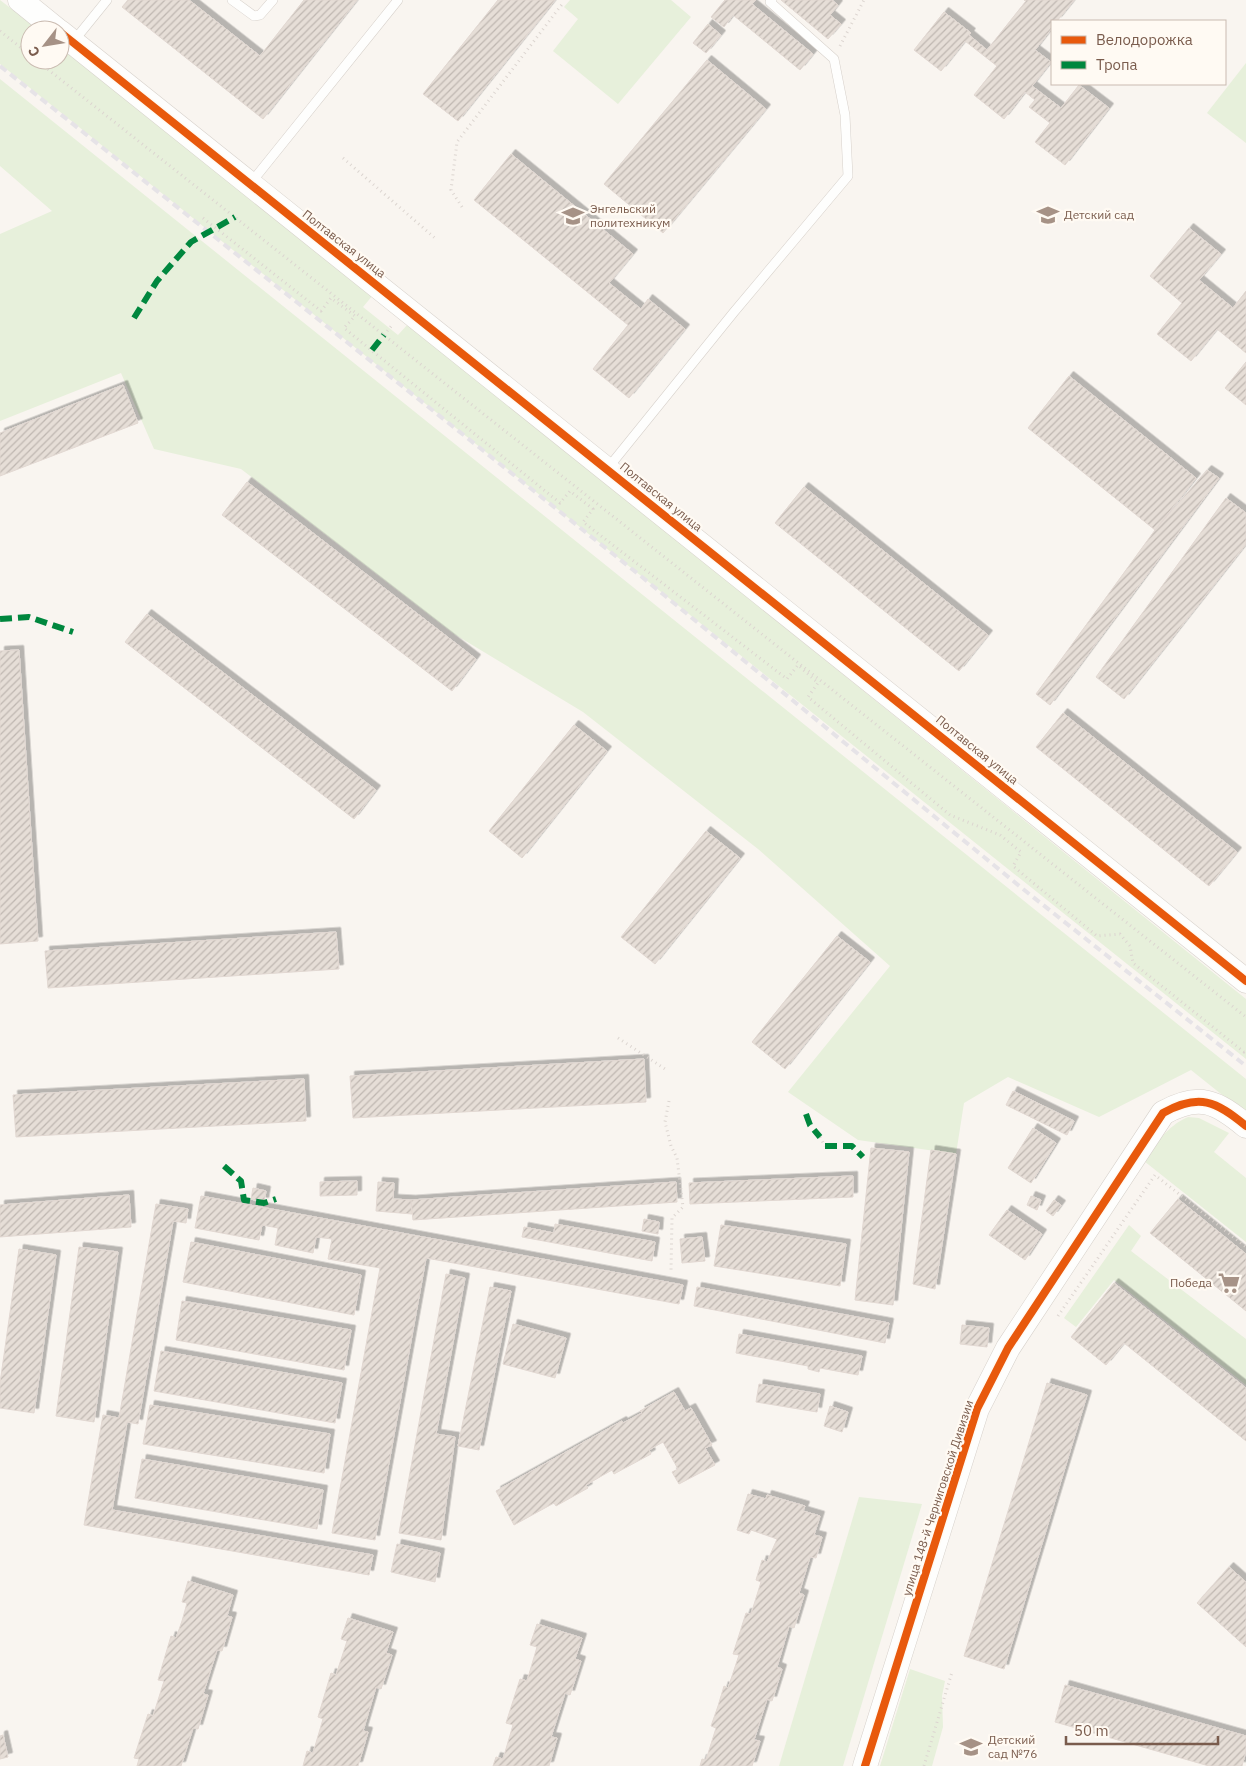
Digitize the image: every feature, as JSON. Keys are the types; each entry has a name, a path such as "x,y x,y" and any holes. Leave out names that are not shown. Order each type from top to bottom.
{"street":[{"name":"Полтавская улица","path":"20,0 45,20"},
{"name":"Полтавская улица","path":"70,40 1246,981"},
{"name":"улица 148-й Черниговской Дивизии","path":"864,1766 977,1409 1008,1348 1163,1113 1181,1103 1211,1103 1238,1119"}],"lane":[{"path":"70,30 106,0"},
{"path":"232,0 254,16 260,15 273,0"},
{"path":"250,184 398,0"},
{"path":"608,469 734,312 848,176 845,115 834,59 770,2 772,0"}],"path":[{"path":"834,59 864,0"},
{"path":"462,207 451,190 457,142 563,2"},
{"path":"0,32 20,47"},
{"path":"49,70 1246,1017"},
{"path":"343,158 436,239"},
{"path":"203,218 321,311 332,298 355,316 344,328 560,503 570,491 593,509 583,522 787,679 798,666 818,683 808,697 950,815 1000,834 1021,852 1013,866 1097,936 1120,934 1130,946 1133,964 1244,1052 1246,1050"},
{"path":"618,1038 666,1069"},
{"path":"668,1101 665,1122 671,1146 677,1158 683,1207 672,1218 671,1270"},
{"path":"820,1137 825,1146"},
{"path":"1056,1318 1155,1175 1246,1247"},
{"path":"924,1766 952,1672"}],"green space":[{"path":"0,0 26,20 20,20 20,70 70,70 70,54 373,295 363,307 398,335 408,324 1246,999 1246,1059 0,64"},
{"path":"570,0 671,0 691,17 618,104 553,51 578,19 564,7"},
{"path":"1246,63 1246,143 1207,113"},
{"path":"0,79 1246,1079 1246,1114 1191,1070 1099,1117 1008,1077 964,1103 956,1154 858,1140 788,1092 890,966 758,849 583,712 454,634 241,469 154,449 121,373 0,421 0,234 52,211 0,166"},
{"path":"1188,1117 1199,1118 1229,1133 1214,1152 1246,1178 1246,1242 1144,1161 1168,1130"},
{"path":"1129,1225 1141,1236 1131,1251 1246,1339 1246,1385 1114,1280 1076,1327 1064,1318"},
{"path":"859,1497 922,1504 843,1766 779,1766"},
{"path":"910,1669 945,1681 942,1696 943,1727 932,1766 880,1766"}],"building":[{"path":"128,0 189,0 260,56 304,0 357,0 263,119 122,7"},
{"path":"498,0 555,0 458,121 423,94"},
{"path":"725,0 756,0 752,4 813,54 800,70 733,15 724,27 711,17"},
{"path":"781,0 832,0 838,5 830,15 841,24 828,39"},
{"path":"1024,0 1074,0 1058,20 1051,20 1051,29 1035,50 1051,62 1032,86 1061,108 1079,85 1109,108 1065,165 1035,142 1050,123 1029,107 1035,100 1025,92 1004,119 974,95 997,66 965,41 941,71 914,50 944,12 971,33 969,35 987,50 1026,1"},
{"path":"708,24 721,35 706,53 693,43"},
{"path":"707,60 766,109 663,233 604,184"},
{"path":"511,154 633,254 609,283 641,309 648,299 685,329 629,398 593,369 628,325 474,200"},
{"path":"1189,228 1221,254 1199,280 1233,308 1246,291 1246,353 1217,329 1191,361 1157,334 1182,303 1150,276"},
{"path":"1246,362 1246,405 1225,388"},
{"path":"1069,376 1196,478 1155,530 1028,428"},
{"path":"123,385 138,423 0,476 0,433"},
{"path":"1207,470 1219,478 1050,705 1036,694 1155,530"},
{"path":"247,482 476,659 452,691 222,515"},
{"path":"804,487 988,635 959,671 775,523"},
{"path":"1226,498 1246,513 1246,544 1124,699 1096,677"},
{"path":"147,614 376,790 354,819 125,642"},
{"path":"19,650 38,941 0,944 0,651"},
{"path":"1063,713 1237,852 1209,886 1036,747"},
{"path":"574,725 607,751 522,858 489,831"},
{"path":"706,831 740,858 655,964 621,937"},
{"path":"336,932 339,969 48,988 45,951"},
{"path":"837,936 870,962 785,1069 752,1042"},
{"path":"644,1059 646,1102 353,1118 350,1076"},
{"path":"304,1079 306,1121 16,1137 13,1095"},
{"path":"1013,1091 1074,1121 1067,1135 1006,1105"},
{"path":"1033,1128 1056,1143 1031,1183 1008,1168"},
{"path":"871,1148 909,1152 893,1305 855,1300"},
{"path":"931,1150 956,1154 935,1289 913,1284"},
{"path":"853,1176 853,1197 690,1204 689,1183"},
{"path":"357,1181 357,1195 320,1196 320,1182"},
{"path":"378,1182 394,1183 393,1199 411,1200 412,1214 376,1211"},
{"path":"676,1182 677,1202 413,1220 411,1200"},
{"path":"253,1188 266,1191 264,1202 251,1199"},
{"path":"129,1195 131,1227 0,1237 0,1205"},
{"path":"201,1196 683,1285 679,1304 426,1258 375,1540 332,1533 380,1268 328,1259 332,1239 316,1237 313,1253 275,1245 278,1228 262,1225 259,1240 195,1228"},
{"path":"1031,1196 1041,1200 1037,1210 1027,1205"},
{"name":"Победа","path":"1178,1199 1246,1254 1246,1311 1150,1233"},
{"path":"1054,1200 1061,1205 1053,1216 1046,1211"},
{"path":"156,1204 188,1209 186,1223 173,1221 138,1424 127,1422 112,1510 373,1555 369,1575 84,1525 103,1415 119,1418"},
{"path":"1007,1210 1042,1234 1025,1260 989,1235"},
{"path":"644,1219 659,1222 658,1234 642,1231"},
{"path":"555,1224 655,1242 652,1261 522,1237 524,1227 554,1233"},
{"path":"721,1225 846,1244 840,1286 714,1266"},
{"path":"702,1237 705,1261 682,1263 680,1239"},
{"path":"191,1242 361,1275 354,1315 183,1282"},
{"path":"79,1247 118,1252 94,1422 56,1416"},
{"path":"19,1249 56,1255 34,1413 0,1408 0,1383"},
{"path":"446,1274 465,1278 436,1434 455,1437 441,1540 399,1533"},
{"path":"1114,1283 1246,1388 1246,1441 1124,1343 1106,1365 1071,1337"},
{"path":"490,1287 511,1291 479,1450 458,1446"},
{"path":"697,1287 889,1323 885,1343 694,1306"},
{"path":"182,1301 351,1330 344,1370 176,1340"},
{"path":"513,1324 566,1338 555,1378 503,1364"},
{"path":"962,1325 989,1328 987,1347 960,1344"},
{"path":"739,1334 862,1356 858,1375 820,1368 819,1372 808,1369 808,1366 736,1353"},
{"path":"161,1351 342,1383 335,1423 154,1391"},
{"path":"1047,1383 1087,1395 1004,1669 964,1656"},
{"path":"759,1384 820,1394 817,1412 756,1402"},
{"path":"674,1392 685,1411 691,1408 712,1445 705,1448 715,1465 679,1484 672,1472 678,1469 663,1442 649,1450 651,1454 614,1474 612,1470 586,1485 588,1488 556,1506 554,1503 514,1525 496,1491 622,1421 623,1423 642,1413 640,1411"},
{"path":"150,1405 330,1434 324,1473 143,1444"},
{"path":"830,1406 848,1412 842,1432 824,1426"},
{"path":"142,1459 323,1490 317,1529 135,1498"},
{"path":"748,1494 766,1499 767,1495 805,1506 803,1511 820,1516 814,1535 822,1537 816,1558 810,1557 799,1593 804,1595 794,1628 789,1626 777,1667 782,1669 772,1701 767,1699 754,1740 760,1741 752,1766 700,1766 702,1759 706,1760 716,1728 711,1726 724,1686 728,1688 739,1655 733,1654 746,1613 751,1614 761,1582 756,1580 762,1560 767,1562 777,1539 751,1530 749,1534 737,1530"},
{"path":"397,1544 440,1553 435,1582 391,1572"},
{"path":"1229,1567 1246,1582 1246,1647 1197,1603"},
{"path":"188,1581 233,1595 227,1616 232,1617 222,1651 217,1650 203,1694 208,1695 198,1729 193,1728 181,1766 137,1766 139,1759 134,1758 148,1714 153,1716 164,1681 158,1680 171,1636 176,1638 182,1621 187,1603 182,1602"},
{"path":"348,1618 393,1632 386,1653 392,1655 381,1689 376,1687 363,1731 368,1732 358,1766 303,1766 307,1751 313,1753 323,1719 318,1717 331,1673 336,1675 347,1641 341,1639"},
{"path":"537,1624 582,1638 575,1659 581,1661 570,1695 565,1693 551,1737 557,1738 549,1766 493,1766 496,1757 503,1759 513,1725 506,1723 520,1679 527,1681 537,1647 530,1645"},
{"path":"1065,1685 1246,1736 1246,1751 1242,1766 1209,1766 1055,1722"},
{"path":"3,1735 8,1757 0,1759 0,1736"}],"railway":[{"path":"0,66 642,577 1023,889 1246,1066"}],"marked path":[{"path":"134,318 157,281 191,242 235,217"},
{"path":"372,350 384,335"},
{"path":"0,619 29,617 73,632"},
{"path":"806,1114 810,1125 820,1137"},
{"path":"825,1146 852,1146 863,1157"},
{"path":"224,1166 241,1181 244,1200 264,1203 276,1199"}],"cycle path":[{"path":"70,40 1246,981"},
{"path":"865,1766 977,1409 1008,1348 1163,1113 1187,1103 1207,1103 1225,1111 1246,1126"}],"place":[{"name":"Детский сад","path":"1048,215"},
{"name":"Энгельский политехникум","path":"573,216"},
{"name":"Победа","path":"1229,1283"},
{"name":"Детский сад №76","path":"971,1747"}]}
